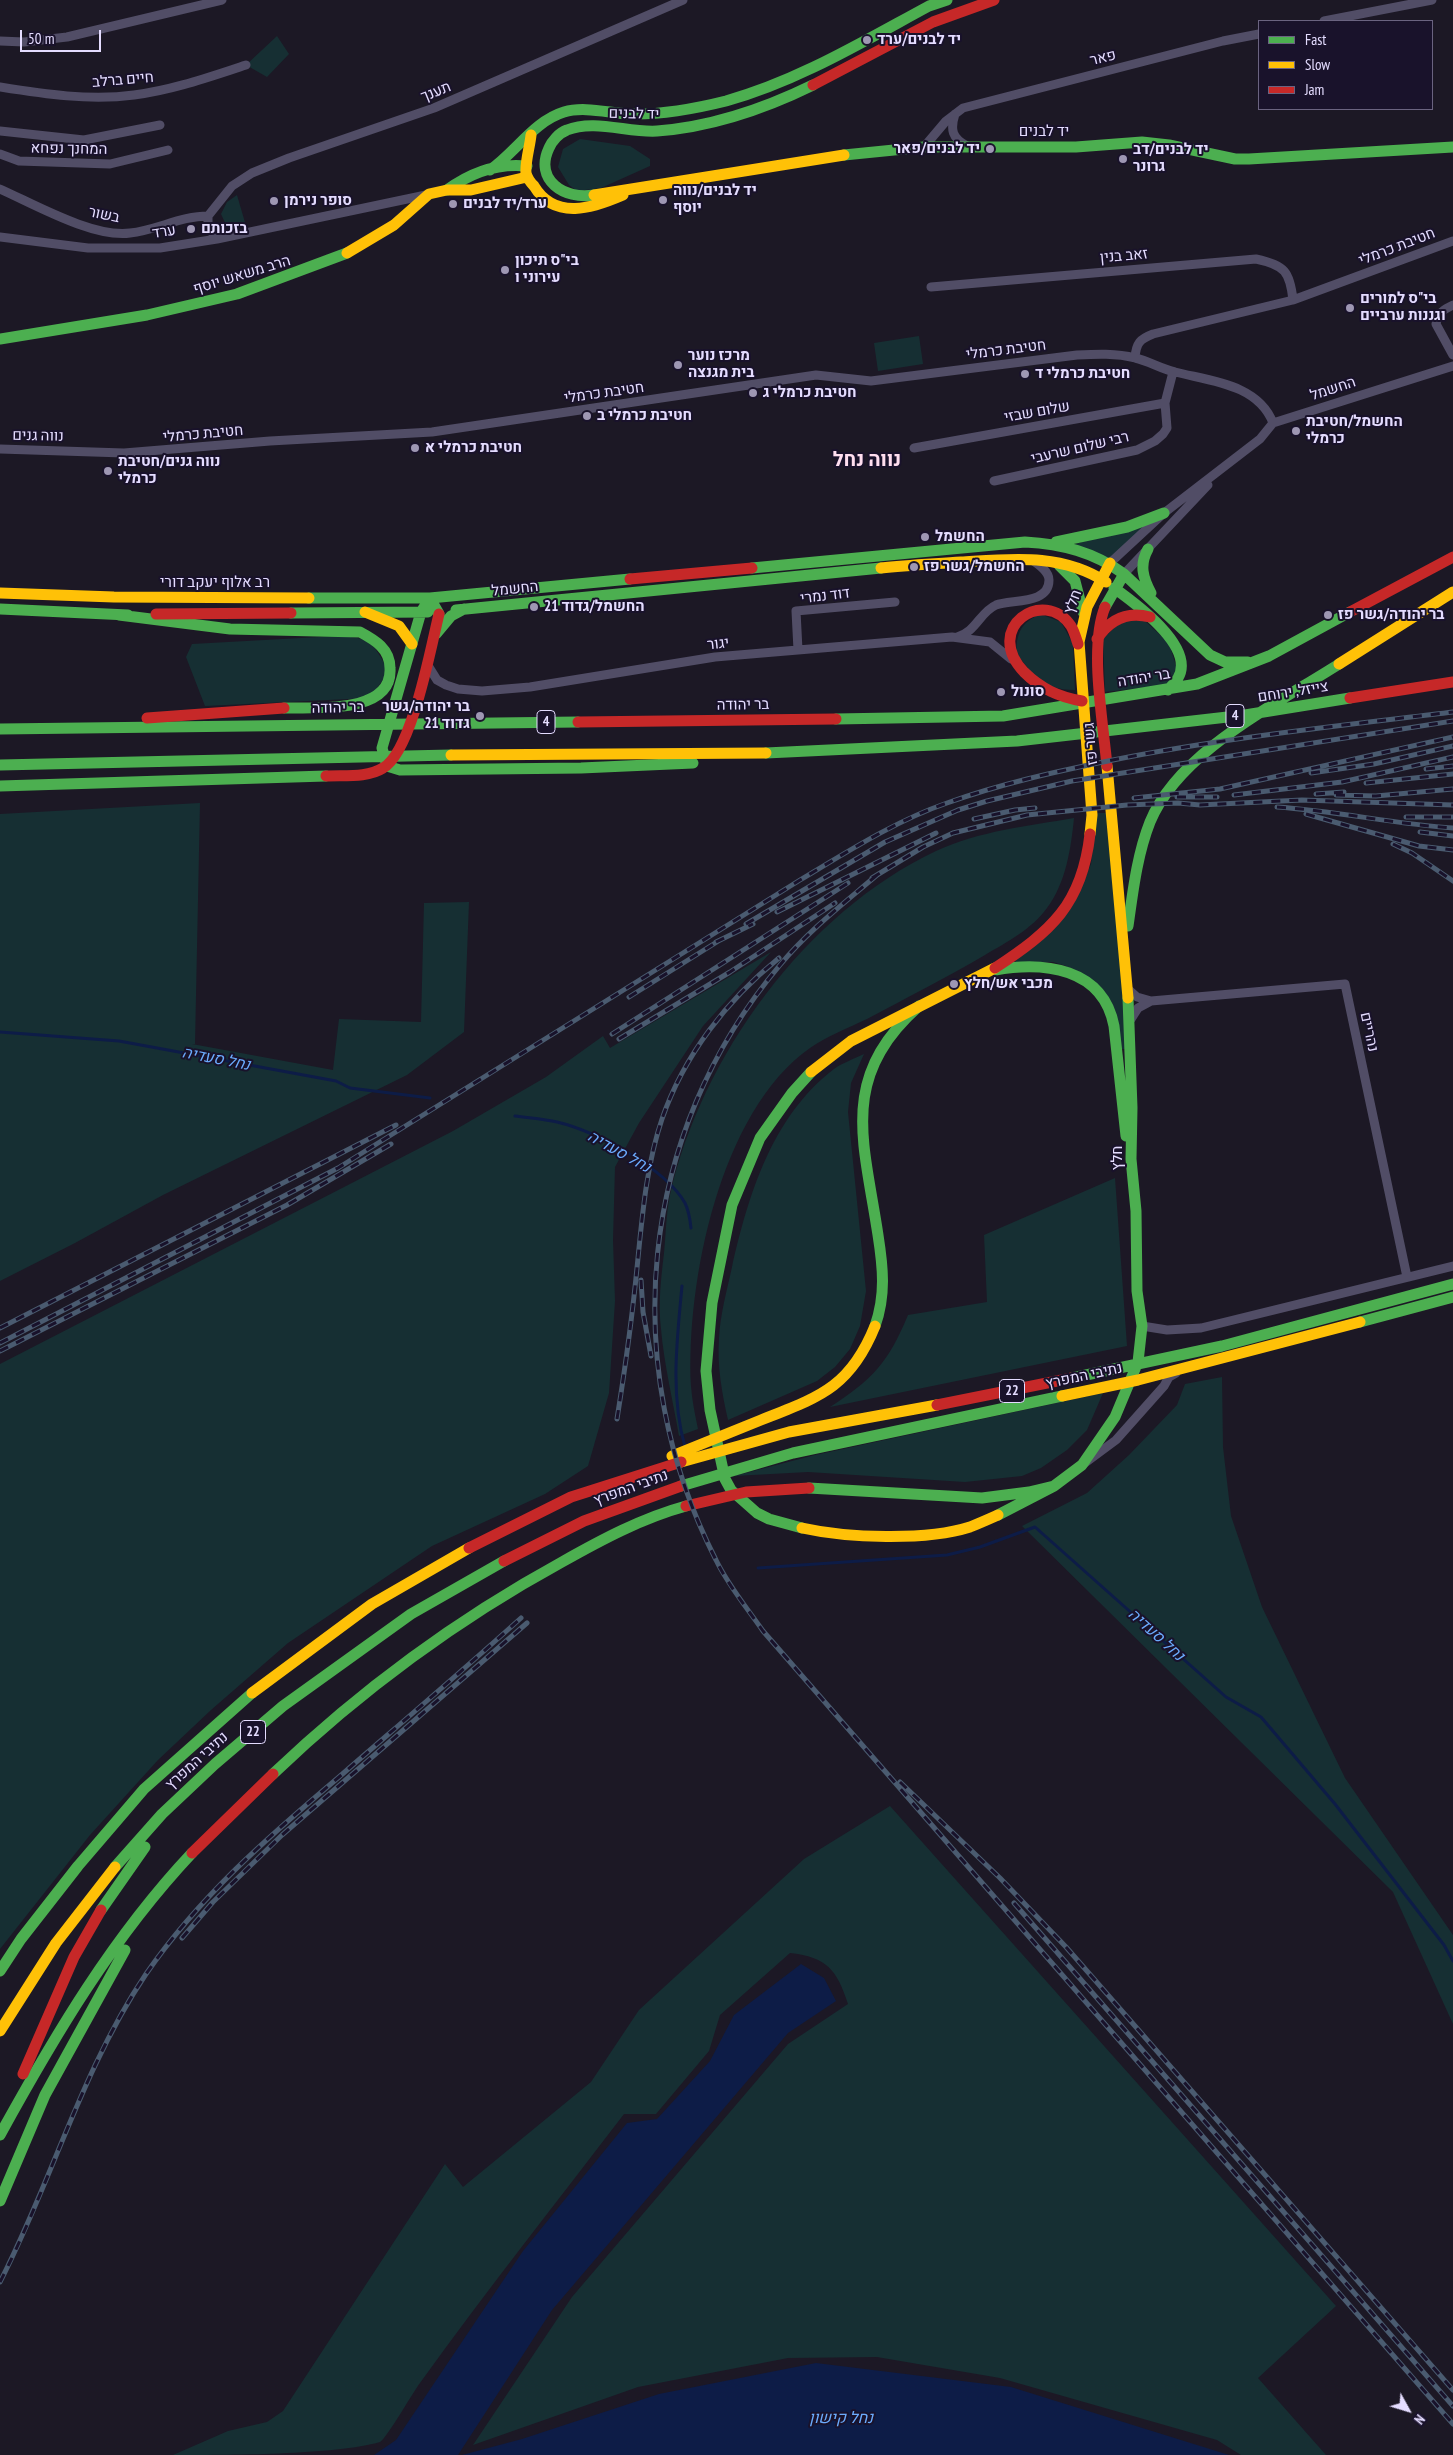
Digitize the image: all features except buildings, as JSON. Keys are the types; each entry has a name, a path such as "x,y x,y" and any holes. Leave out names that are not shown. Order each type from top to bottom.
{"main road":[{"name":"יד לבנים","path":"490,170 506,160 541,125 566,112 646,113 676,111 696,109 743,96 788,79 929,6 947,0"},
{"name":"יד לבנים","path":"994,0 934,21 797,93 747,112 695,126 655,132 580,127 567,129 553,140 548,150 545,171 552,186 567,193 590,196 824,157 924,147 1076,147 1142,142 1169,145 1242,159 1453,147"},
{"path":"528,171 539,162 545,171 543,178 538,181 528,171 528,153 532,135"},
{"name":"ערד","path":"447,190 461,179 490,170 528,171"},
{"name":"יד לבנים","path":"528,171 543,198 557,207 567,209 596,207 636,188"},
{"name":"ערד","path":"429,194 447,190 471,190 528,171"},
{"name":"הרב משאש יוסף","path":"0,339 43,334 189,307 289,276 345,254 388,229 429,194"},
{"path":"1052,543 1127,527 1164,514"},
{"name":"החשמל","path":"430,598 1017,542 1052,543 1079,550 1110,563 1124,574"},
{"path":"1148,549 1142,561 1142,572 1145,583 1158,605"},
{"name":"בר יהודה","path":"0,728 963,717 1036,712 1197,684 1245,667 1269,656 1453,556"},
{"name":"החשמל","path":"421,612 439,612 889,567 1027,558 1052,560 1100,578 1150,616 1175,643 1180,653 1181,669 1175,684 1168,690"},
{"path":"1052,560 1067,570 1076,581 1083,614"},
{"name":"חלץ","path":"1079,650 1083,614 1100,578 1110,563"},
{"path":"1124,574 1205,652 1218,659 1236,663 1269,656"},
{"name":"חלץ","path":"1097,644 1103,612 1114,588 1124,574"},
{"path":"1126,943 1139,858 1150,819 1163,797 1186,767 1219,741 1453,592"},
{"name":"רב אלוף יעקב דורי","path":"0,593 114,598 430,598"},
{"path":"0,786 359,775 368,774 387,766 401,744 427,664 439,612 430,598 421,612 382,748 383,758 387,766 400,770 581,768 716,762 779,753"},
{"path":"1079,650 1071,624 1061,614 1047,608 1033,611 1015,626 1009,640 1011,655 1017,665 1038,686 1048,691 1091,702"},
{"name":"רב אלוף יעקב דורי","path":"0,609 119,615 421,612"},
{"path":"433,637 451,616 464,609"},
{"path":"365,612 397,625 408,635 412,644"},
{"path":"1097,644 1111,622 1123,616 1137,613 1150,616"},
{"path":"0,728 72,725 253,710 357,706 369,702 380,694 392,672 392,665 385,650 368,635 360,632 230,629 119,615"},
{"name":"גשר פז","path":"1097,644 1115,836"},
{"name":"גשר פז","path":"988,972 1030,944 1060,917 1082,877 1091,836 1092,815 1079,650"},
{"name":"צייזל, ירוחם","path":"779,753 1017,741 1245,715 1453,682"},
{"name":"4","path":"0,765 455,755 779,753"},
{"name":"חלץ","path":"1054,1486 1082,1465 1115,1417 1138,1362 1142,1326 1137,1291 1136,1211 1131,1159 1130,1026 1126,943 1115,836"},
{"path":"1054,1486 1013,1509 968,1527 929,1534 876,1536 804,1529 769,1519 757,1513 730,1490 723,1471 710,1410 706,1371 708,1336 732,1205 760,1138 777,1112 809,1072 844,1046 918,1006 988,972 1018,966 1052,967 1082,979 1093,987 1106,1002 1115,1034 1126,1136 1131,1159"},
{"path":"571,1498 821,1395 834,1386 854,1364 875,1329 883,1301 884,1270 863,1129 866,1088 869,1073 884,1046 900,1024 918,1006"},
{"name":"נתיבי המפרץ","path":"0,1971 78,1866 144,1789 241,1701 372,1604 478,1543 571,1498 704,1455 789,1432 996,1394 1222,1346 1453,1284"},
{"name":"נתיבי המפרץ","path":"0,2031 56,1943 106,1878 162,1814 215,1764 284,1706 348,1657 411,1614 491,1568 584,1521 692,1482 793,1453 1138,1380 1453,1297"},
{"path":"0,2135 44,2053 89,1983 142,1910 212,1832 306,1741 357,1698 435,1638 533,1577 613,1534 660,1513 730,1494 762,1490 861,1490 977,1500 1019,1496 1054,1486"},
{"path":"0,2129 59,1987 90,1929 135,1860 179,1803 215,1764"},
{"path":"0,2201 45,2094 118,1959 148,1914 212,1832"}],"street":[{"path":"0,41 24,42 67,36 222,0"},
{"name":"תענך","path":"208,216 232,186 252,173 289,158 434,108 683,0"},
{"path":"1329,20 1432,0"},
{"name":"פאר","path":"924,147 956,112 982,102 1223,41 1258,34"},
{"name":"חיים ברלב","path":"0,87 82,97 132,95 185,85 246,65"},
{"path":"956,112 952,131 954,137 967,146"},
{"path":"0,131 84,140 160,125"},
{"name":"המחנך נפחא","path":"0,154 19,161 110,164 168,150"},
{"name":"בשור","path":"0,189 63,219 120,233 128,234 158,227 191,216 208,216"},
{"name":"ערד","path":"0,237 88,248 143,250 217,239 429,194"},
{"path":"208,216 208,227 217,239"},
{"name":"חטיבת כרמלי","path":"1135,358 1136,346 1141,339 1153,334 1294,300 1453,241"},
{"name":"זאב בנין","path":"931,287 1256,259 1275,263 1286,272 1291,281 1294,300"},
{"path":"1453,305 1443,310 1437,317 1436,324 1453,355"},
{"name":"חטיבת כרמלי","path":"76,450 124,454 270,441 432,432 816,375 871,381 1077,355 1103,354 1135,358 1173,372 1227,384 1254,397 1265,408 1273,423"},
{"name":"החשמל","path":"1110,563 1164,514 1260,438 1273,423 1453,366"},
{"name":"רבי שלום שרעבי","path":"994,481 1144,447 1163,434 1167,428 1165,403 1173,372"},
{"name":"שלום שבזי","path":"914,448 1165,403"},
{"name":"נווה גנים","path":"0,449 76,450"},
{"name":"החשמל","path":"1124,574 1232,459"},
{"path":"952,638 972,630 989,610 997,604 1030,599 1043,592 1049,580 1047,573 1036,562 1027,558"},
{"name":"דוד נמרי","path":"798,650 796,611 895,602"},
{"name":"יגור","path":"427,664 437,680 446,685 458,689 482,691 530,687 715,657 972,638 990,642 1017,665"},
{"name":"נהריים","path":"1151,1001 1344,984 1407,1277"},
{"path":"1128,990 1137,997 1151,1001"},
{"path":"1130,1026 1132,1015 1138,1008 1151,1001"},
{"path":"1142,1326 1167,1330 1201,1328 1453,1266"},
{"path":"1082,1465 1116,1440 1156,1395 1169,1377 1176,1373 1453,1297"}],"green space":[{"path":"277,36 289,54 267,77 246,65"},
{"path":"580,139 630,146 650,159 650,166 601,188 577,191 569,185 558,167 563,149"},
{"path":"237,195 246,226 235,229 227,227 221,214 227,202"},
{"path":"919,336 923,364 878,371 874,343"},
{"path":"1151,522 1110,559 1072,545"},
{"path":"1040,614 1061,622 1073,644 1075,690 1046,684 1034,675 1016,653 1021,629 1028,621"},
{"path":"1144,620 1169,643 1177,669 1168,685 1105,692 1103,639 1120,622"},
{"path":"337,636 358,638 370,643 389,671 370,698 205,706 186,657 192,644"},
{"path":"200,803 195,1044 192,1044 333,1070 339,1019 421,1022 424,903 469,902 464,1032 407,1075 163,1195 0,1281 0,814"},
{"path":"1097,813 1107,813 1128,1049 1121,1049 1113,1009 1066,966 1053,962 1016,962 1016,959 1077,897 1091,864"},
{"path":"1074,818 1069,853 1059,888 1041,916 1027,929 941,980 810,1048 779,1076 753,1113 731,1155 715,1202 703,1250 695,1298 691,1344 691,1386 698,1429 679,1436 664,1356 660,1320 660,1291 668,1209 670,1195 685,1143 706,1092 734,1042 766,994 803,950 844,911 889,878 952,844 1004,830"},
{"path":"771,952 703,1026 639,1123 615,1167 613,1240 615,1301 609,1393 588,1466 545,1494 432,1546 288,1643 211,1710 158,1760 90,1835 0,1949 0,1364 453,1131 546,1077 603,1036 610,1048"},
{"path":"864,1054 851,1083 848,1112 866,1291 860,1326 850,1349 835,1367 817,1381 728,1420 719,1370 720,1329 738,1240 755,1186 779,1134 794,1110 812,1088 834,1069"},
{"path":"1115,1178 1127,1346 830,1407 858,1388 878,1369 901,1332 908,1315 987,1302 984,1235"},
{"path":"1222,1377 1223,1447 1231,1516 1262,1607 1345,1778 1453,1935 1453,2024 1393,1892 1022,1526 1087,1493 1129,1455 1177,1405 1185,1384"},
{"path":"1103,1393 1087,1430 1067,1450 1041,1468 1022,1476 965,1482 808,1472 734,1476 815,1455"},
{"path":"890,1806 1336,2306 1258,2378 1326,2455 1241,2455 1217,2440 1000,2378 877,2357 788,2358 638,2387 473,2445 572,2297 788,2044 848,2004 840,1982 829,1967 813,1958 790,1953 720,2015 709,2051 656,2114 624,2114 470,2315 380,2442 336,2450 309,2452 173,2455 228,2431 267,2422 283,2411 445,2164 463,2187 591,2082 639,2010 804,1859"}],"water":[{"path":"801,1964 824,1978 836,2001 788,2033 552,2310 458,2455 374,2455 396,2440 523,2251 627,2123 657,2119 710,2061 734,2015"},
{"name":"נחל קישון","path":"816,2363 1011,2387 1229,2455 462,2455 522,2439 659,2394"}],"waterway":[{"name":"נחל סעדיה","path":"0,1032 119,1041 336,1081 350,1088 430,1098"},
{"name":"נחל סעדיה","path":"515,1116 552,1121 573,1127 609,1142 646,1164 662,1177 685,1203 691,1228"},
{"name":"נחל סעדיה","path":"682,1286 676,1387 680,1427 685,1447"},
{"name":"נחל סעדיה","path":"758,1568 947,1555 980,1547 1035,1527 1226,1697 1261,1717 1335,1804 1444,1945 1453,1961"}],"railway":[{"path":"0,1343 338,1168 800,880 872,838 928,810 967,796 1027,779 1151,753 1280,733 1453,712"},
{"path":"746,924 885,842 958,810 987,801 1072,781 1453,721"},
{"path":"1134,798 1220,789 1453,737"},
{"path":"1311,773 1374,764 1453,746"},
{"path":"1234,795 1342,782 1453,757"},
{"path":"1426,769 1453,766"},
{"path":"1366,783 1453,774"},
{"path":"1336,795 1376,796 1453,789"},
{"path":"1316,794 1344,792"},
{"path":"1177,797 1217,797"},
{"path":"872,878 923,847 953,833 1027,815 1127,805 1178,803 1200,805 1302,800 1453,805"},
{"path":"1277,807 1453,828"},
{"path":"974,819 1015,810 1035,808"},
{"path":"1306,814 1419,846 1453,850"},
{"path":"1406,817 1453,817"},
{"path":"1420,832 1453,836"},
{"path":"777,912 936,833"},
{"path":"1393,844 1412,853 1453,881"},
{"path":"877,875 802,941 780,965 732,1031 696,1102 671,1176 658,1253 655,1331 664,1409 685,1486 716,1560 732,1587 763,1631 1453,2424"},
{"path":"612,1034 848,883"},
{"path":"619,1039 730,972 835,903"},
{"path":"716,942 753,924"},
{"path":"629,997 720,940"},
{"path":"617,1419 631,1325 645,1193 652,1155 662,1119 682,1073 709,1030 742,992 779,958"},
{"path":"0,1328 396,1125"},
{"path":"0,1351 287,1205 391,1144"},
{"path":"641,1280 643,1312 651,1356"},
{"path":"0,2282 19,2244 68,2126 104,2048 123,2010 167,1946 212,1894 261,1845 521,1618"},
{"path":"182,1938 213,1902 282,1835 527,1623"},
{"path":"900,1782 1000,1878 1066,1947 1453,2390"},
{"path":"1014,1903 1453,2406"}],"traffic: fast":[{"path":"490,170 543,122 553,116 572,110 654,114 726,101 779,83 830,59 929,6 947,0"},
{"path":"594,195 583,196 563,191 555,185 545,170 545,159 549,148 564,131 589,126 646,131 677,129 737,116 776,102 813,85"},
{"path":"844,155 924,147 1076,147 1142,142 1169,145 1235,159 1249,159 1453,147"},
{"path":"447,190 485,170 516,165 527,166"},
{"path":"0,339 147,315 237,294 347,253"},
{"path":"1056,542 1127,527 1164,513"},
{"path":"752,568 1025,542 1039,543 1077,550 1113,566 1124,574 1105,607"},
{"path":"1148,549 1145,555 1143,571 1151,593"},
{"path":"1059,565 1075,581 1083,612"},
{"path":"456,610 881,568"},
{"path":"1124,574 1210,655 1225,662 1248,662"},
{"path":"309,598 430,598 630,579"},
{"path":"1114,588 1161,627 1179,653 1181,666 1178,678 1168,690"},
{"path":"439,614 430,598 421,612 382,748 387,766 400,770 581,768 693,763"},
{"path":"0,609 128,615"},
{"path":"436,634 451,616 464,609"},
{"path":"291,613 428,612"},
{"path":"836,719 1003,716 1197,684 1269,656 1350,612"},
{"path":"119,615 230,629 360,632 381,646 387,655 390,668 388,683 379,694 366,701 332,707 284,708"},
{"path":"1128,926 1142,847 1150,822 1164,796 1183,773 1206,751 1232,731 1339,664"},
{"path":"766,753 1017,741 1245,715 1350,698"},
{"path":"0,729 578,722"},
{"path":"0,765 451,755"},
{"path":"0,786 326,776"},
{"path":"995,970 1014,967 1051,968 1084,980 1098,992 1108,1007 1114,1026 1126,1136"},
{"path":"998,1515 1054,1486 1082,1465 1115,1417 1138,1362 1142,1326 1137,1291 1136,1211 1131,1159 1132,1108 1128,998"},
{"path":"875,1326 881,1303 882,1270 863,1140 863,1112 867,1085 876,1059 893,1033 919,1006"},
{"path":"802,1528 769,1519 757,1513 731,1490 725,1479 710,1410 706,1371 712,1303 732,1205 760,1138 792,1093 811,1072"},
{"path":"1072,1378 1222,1346 1453,1284"},
{"path":"1360,1322 1453,1297"},
{"path":"681,1486 793,1453 1062,1396"},
{"path":"809,1488 982,1498 1029,1492 1054,1486"},
{"path":"273,1774 306,1743 375,1686 410,1659 484,1608 523,1584 607,1538 638,1523 686,1506"},
{"path":"115,1867 162,1814 215,1764 283,1706 411,1614 504,1561"},
{"path":"0,1971 21,1939 78,1866 144,1789 252,1693"},
{"path":"101,1910 145,1847"},
{"path":"0,2135 42,2061 87,1988 136,1918 192,1853"},
{"path":"0,2201 45,2095 125,1950"}],"traffic: slow":[{"path":"531,135 526,173 530,182 543,197 553,204 563,208 587,207 623,195"},
{"path":"594,195 844,155"},
{"path":"347,253 394,225 429,194 447,190 471,190 527,177"},
{"path":"881,568 1017,559 1036,560 1072,566 1106,582"},
{"path":"1090,834 1092,815 1079,642 1087,607 1110,563"},
{"path":"1339,664 1453,592"},
{"path":"0,593 114,597 309,598"},
{"path":"365,612 399,626 412,644"},
{"path":"451,755 766,753"},
{"path":"1107,766 1128,998"},
{"path":"811,1072 851,1041 995,968"},
{"path":"1062,1396 1138,1380 1360,1322"},
{"path":"672,1456 800,1404 830,1388 855,1364 875,1326"},
{"path":"681,1462 789,1432 937,1405"},
{"path":"802,1528 863,1536 909,1536 970,1527 998,1515"},
{"path":"252,1693 372,1604 469,1548"},
{"path":"0,2031 56,1943 115,1867"}],"traffic: jam":[{"path":"813,85 933,22 994,0"},
{"path":"1350,612 1453,557"},
{"path":"630,579 752,568"},
{"path":"1105,607 1100,623 1098,642 1098,685 1107,766"},
{"path":"1078,644 1071,626 1060,615 1046,610 1033,611 1022,617 1013,628 1010,641 1013,656 1030,678 1051,691 1082,701"},
{"path":"156,614 291,613"},
{"path":"326,776 370,773 383,768 393,758 403,742 419,697 439,614"},
{"path":"1097,639 1108,626 1120,618 1134,615 1150,617"},
{"path":"1350,698 1453,682"},
{"path":"147,718 284,708"},
{"path":"578,722 836,719"},
{"path":"995,968 1015,955 1048,928 1060,914 1080,880 1090,834"},
{"path":"937,1405 1072,1378"},
{"path":"469,1548 571,1497 681,1462"},
{"path":"504,1561 584,1521 681,1486"},
{"path":"686,1506 746,1492 809,1488"},
{"path":"192,1853 273,1774"},
{"path":"23,2074 74,1957 101,1910"}],"place":[{"name":"יד לבנים/ערד","path":"867,40"},
{"name":"יד לבנים/פאר","path":"990,149"},
{"name":"יד לבנים/דב גרונר","path":"1123,159"},
{"name":"יד לבנים/נווה יוסף","path":"663,200"},
{"name":"סופר נירמן","path":"274,201"},
{"name":"ערד/יד לבנים","path":"453,204"},
{"name":"בזכותם","path":"191,229"},
{"name":"בי\"ס תיכון עירוני ו","path":"505,270"},
{"name":"בי\"ס למורים וגננות ערביים","path":"1350,308"},
{"name":"מרכז נוער בית מגנצה","path":"678,365"},
{"name":"חטיבת כרמלי ד","path":"1025,374"},
{"name":"חטיבת כרמלי ג","path":"753,393"},
{"name":"חטיבת כרמלי ב","path":"587,416"},
{"name":"החשמל/חטיבת כרמלי","path":"1296,431"},
{"name":"חטיבת כרמלי א","path":"415,448"},
{"name":"נווה גנים/חטיבת כרמלי","path":"108,471"},
{"name":"החשמל","path":"925,537"},
{"name":"החשמל/גשר פז","path":"914,567"},
{"name":"החשמל/גדוד 21","path":"534,607"},
{"name":"בר יהודה/גשר פז","path":"1328,615"},
{"name":"סונול","path":"1001,692"},
{"name":"בר יהודה/גשר גדוד 21","path":"480,716"},
{"name":"מכבי אש/חלץ","path":"954,984"}],"district":[{"name":"נווה נחל","path":"867,460"}]}
